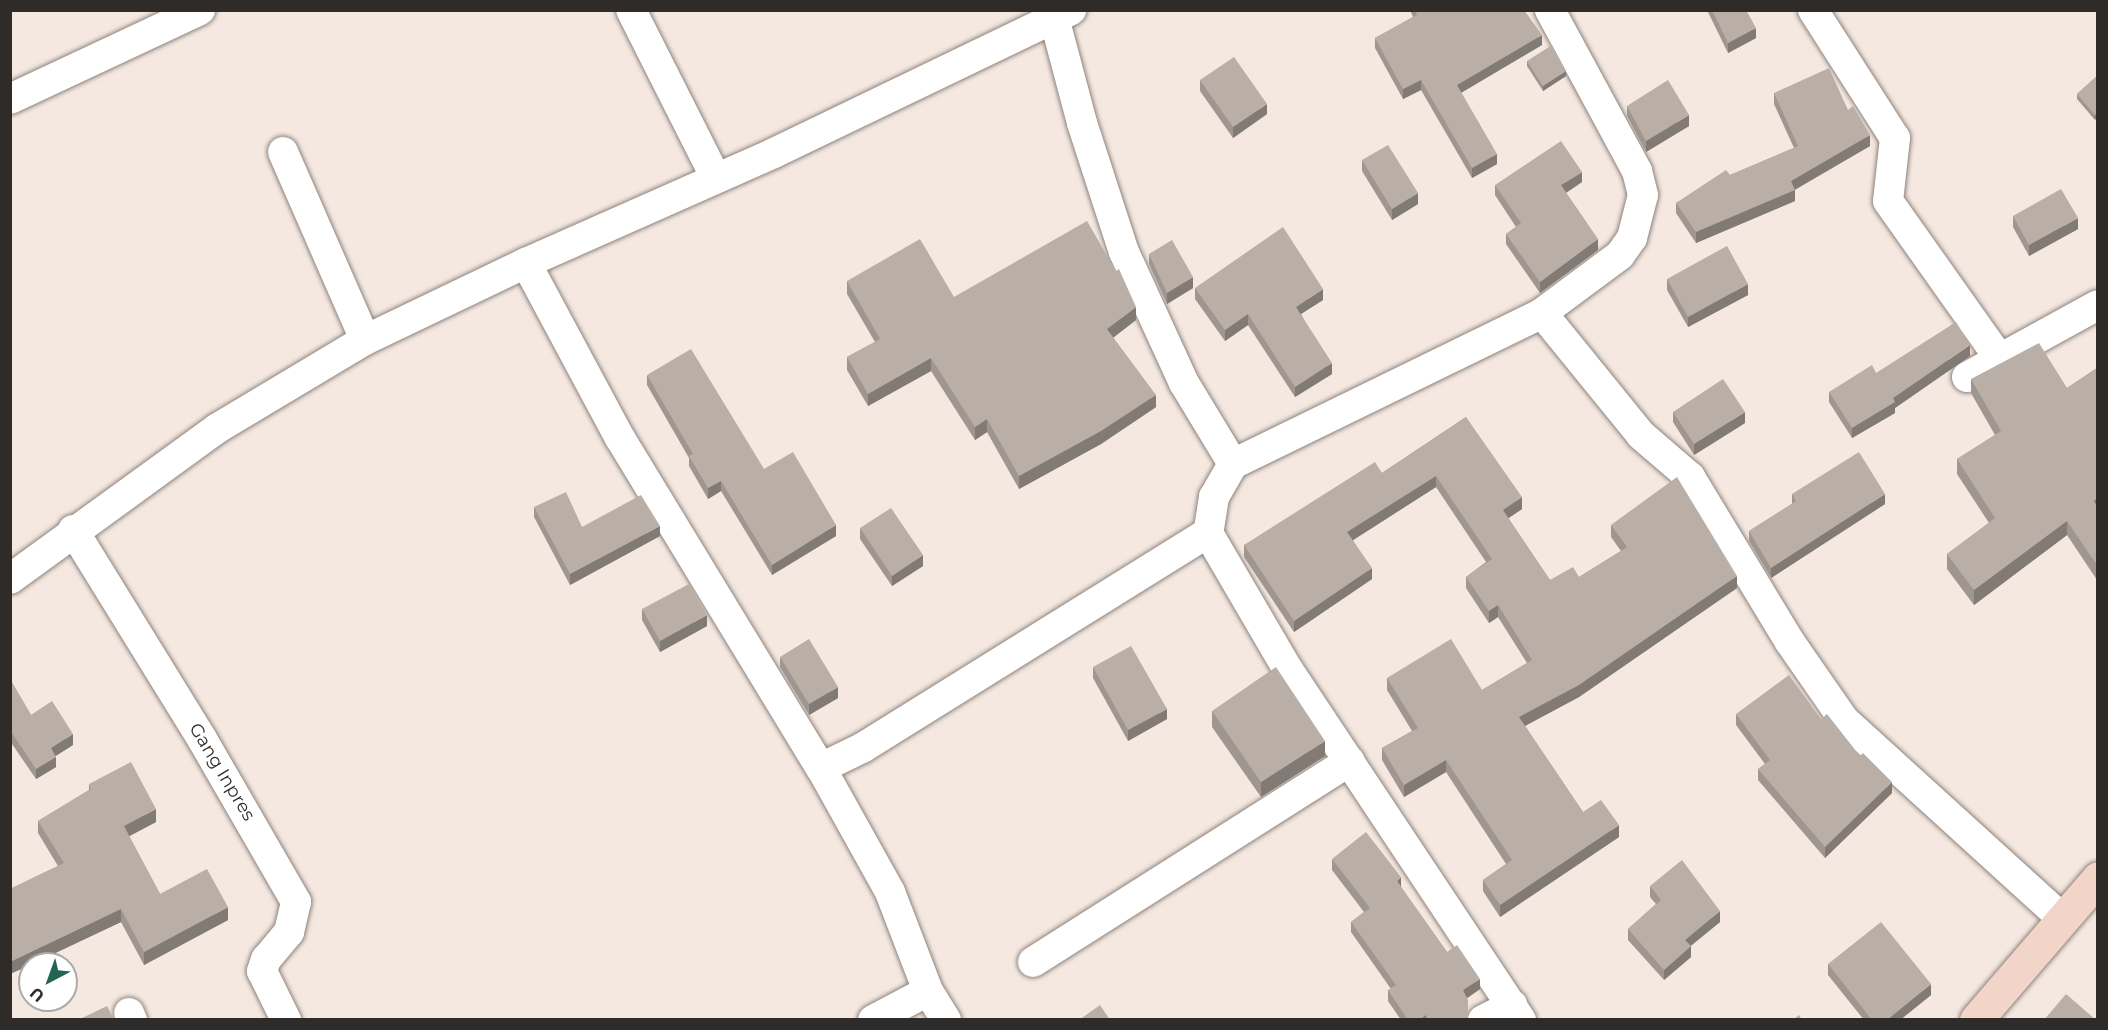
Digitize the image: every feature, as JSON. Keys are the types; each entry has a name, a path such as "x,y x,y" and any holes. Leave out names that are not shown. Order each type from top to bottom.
{"street":[{"path":"10,99 200,10"},
{"path":"631,10 716,178"},
{"path":"1483,1020 1517,1012 1287,668 1208,533 1214,497 1233,464 1542,313 1620,255 1632,238 1643,195 1637,171 1550,10"},
{"path":"1813,10 1895,138 1888,201 2000,359"},
{"path":"10,579 73,530 218,428 365,340 526,263 716,178 1059,13 1082,123 1129,262 1184,383 1233,464"},
{"path":"283,152 365,340"},
{"path":"526,263 661,509 821,768 890,892 928,991 946,1020"},
{"path":"1967,377 2097,305"},
{"path":"1542,313 1641,435 1690,477 1790,642 1844,720 2063,919"},
{"name":"Gang Inpres","path":"73,530 202,739 296,902 289,932 266,960 262,971 286,1020"},
{"path":"821,768 862,748 1208,533"},
{"path":"1033,962 1350,761"},
{"path":"1976,1020 2097,878"},
{"path":"873,1020 928,991"}],"building":[{"path":"1415,10 1524,10 1542,35 1457,85 1497,154 1472,168 1421,80 1403,89 1375,38 1417,15"},
{"path":"1712,10 1746,10 1756,28 1728,43"},
{"path":"1552,45 1566,71 1543,86 1527,61"},
{"path":"1234,57 1267,104 1233,127 1200,80"},
{"path":"1829,68 1848,110 1853,106 1870,135 1791,181 1795,190 1696,232 1676,203 1726,170 1730,175 1798,146 1774,93"},
{"path":"2097,76 2097,112 2095,115 2077,94"},
{"path":"1668,80 1689,115 1646,141 1627,106"},
{"path":"1561,141 1582,172 1561,185 1598,239 1540,282 1506,234 1521,223 1495,185"},
{"path":"1388,145 1418,193 1392,209 1362,160"},
{"path":"2061,189 2078,218 2029,245 2013,216"},
{"path":"1087,221 1116,271 1119,269 1136,307 1107,329 1156,395 1101,431 1019,476 987,419 975,427 931,358 868,394 847,357 880,339 847,281 920,239 954,297"},
{"path":"1283,227 1323,289 1296,307 1332,363 1295,387 1248,314 1225,330 1195,288"},
{"path":"1172,240 1193,277 1167,293 1149,254"},
{"path":"1727,246 1748,284 1688,317 1667,279"},
{"path":"1956,322 1970,345 1893,398 1895,402 1852,428 1829,392 1872,365 1876,373"},
{"path":"2039,343 2067,388 2097,368 2097,498 2094,501 2097,506 2097,553 2092,558 2067,521 1974,590 1947,554 1995,518 1957,459 2001,431 1971,379"},
{"path":"691,349 764,469 793,452 836,525 772,565 721,481 708,488 689,456 693,454 647,375"},
{"path":"1723,379 1745,412 1694,444 1673,412"},
{"path":"1466,417 1522,497 1503,510 1550,580 1573,567 1579,577 1627,547 1611,525 1677,477 1737,576 1579,685 1519,717 1583,812 1601,800 1619,825 1500,905 1483,880 1512,860 1446,760 1404,785 1382,748 1418,728 1387,678 1451,639 1482,690 1532,660 1498,605 1489,611 1466,577 1492,559 1436,476 1347,532 1372,568 1294,621 1244,545 1375,462 1382,473"},
{"path":"1859,452 1885,494 1771,568 1749,531 1796,501 1792,494"},
{"path":"566,492 582,527 641,495 660,526 570,574 534,507"},
{"path":"891,508 923,555 892,576 860,528"},
{"path":"2097,555 2097,565 2092,557"},
{"path":"689,584 707,615 660,641 642,609"},
{"path":"809,639 838,687 809,704 780,657"},
{"path":"1131,646 1167,709 1128,730 1093,667"},
{"path":"1276,667 1325,741 1261,782 1212,711"},
{"path":"1789,675 1821,719 1827,714 1860,756 1863,753 1892,782 1825,847 1758,769 1770,760 1736,714"},
{"path":"10,679 31,715 52,701 73,734 51,748 56,757 36,769 10,730"},
{"path":"131,762 156,809 124,826 160,894 207,869 228,907 144,952 121,909 31,952 18,952 18,958 10,962 10,889 64,863 38,821 91,789 89,784"},
{"path":"1366,832 1401,877 1397,881 1447,952 1457,945 1480,979 1463,990 1468,1000 1468,1018 1471,1020 1428,1020 1426,1015 1419,1020 1408,1020 1388,990 1396,985 1351,922 1370,908 1332,859"},
{"path":"1682,860 1720,911 1685,940 1691,946 1664,970 1628,929 1661,900 1650,886"},
{"path":"1881,922 1931,984 1887,1020 1872,1020 1828,964"},
{"path":"2066,994 2096,1020 2044,1020"},
{"path":"1100,1005 1110,1020 1079,1020"},
{"path":"107,1006 114,1020 78,1020"}]}
